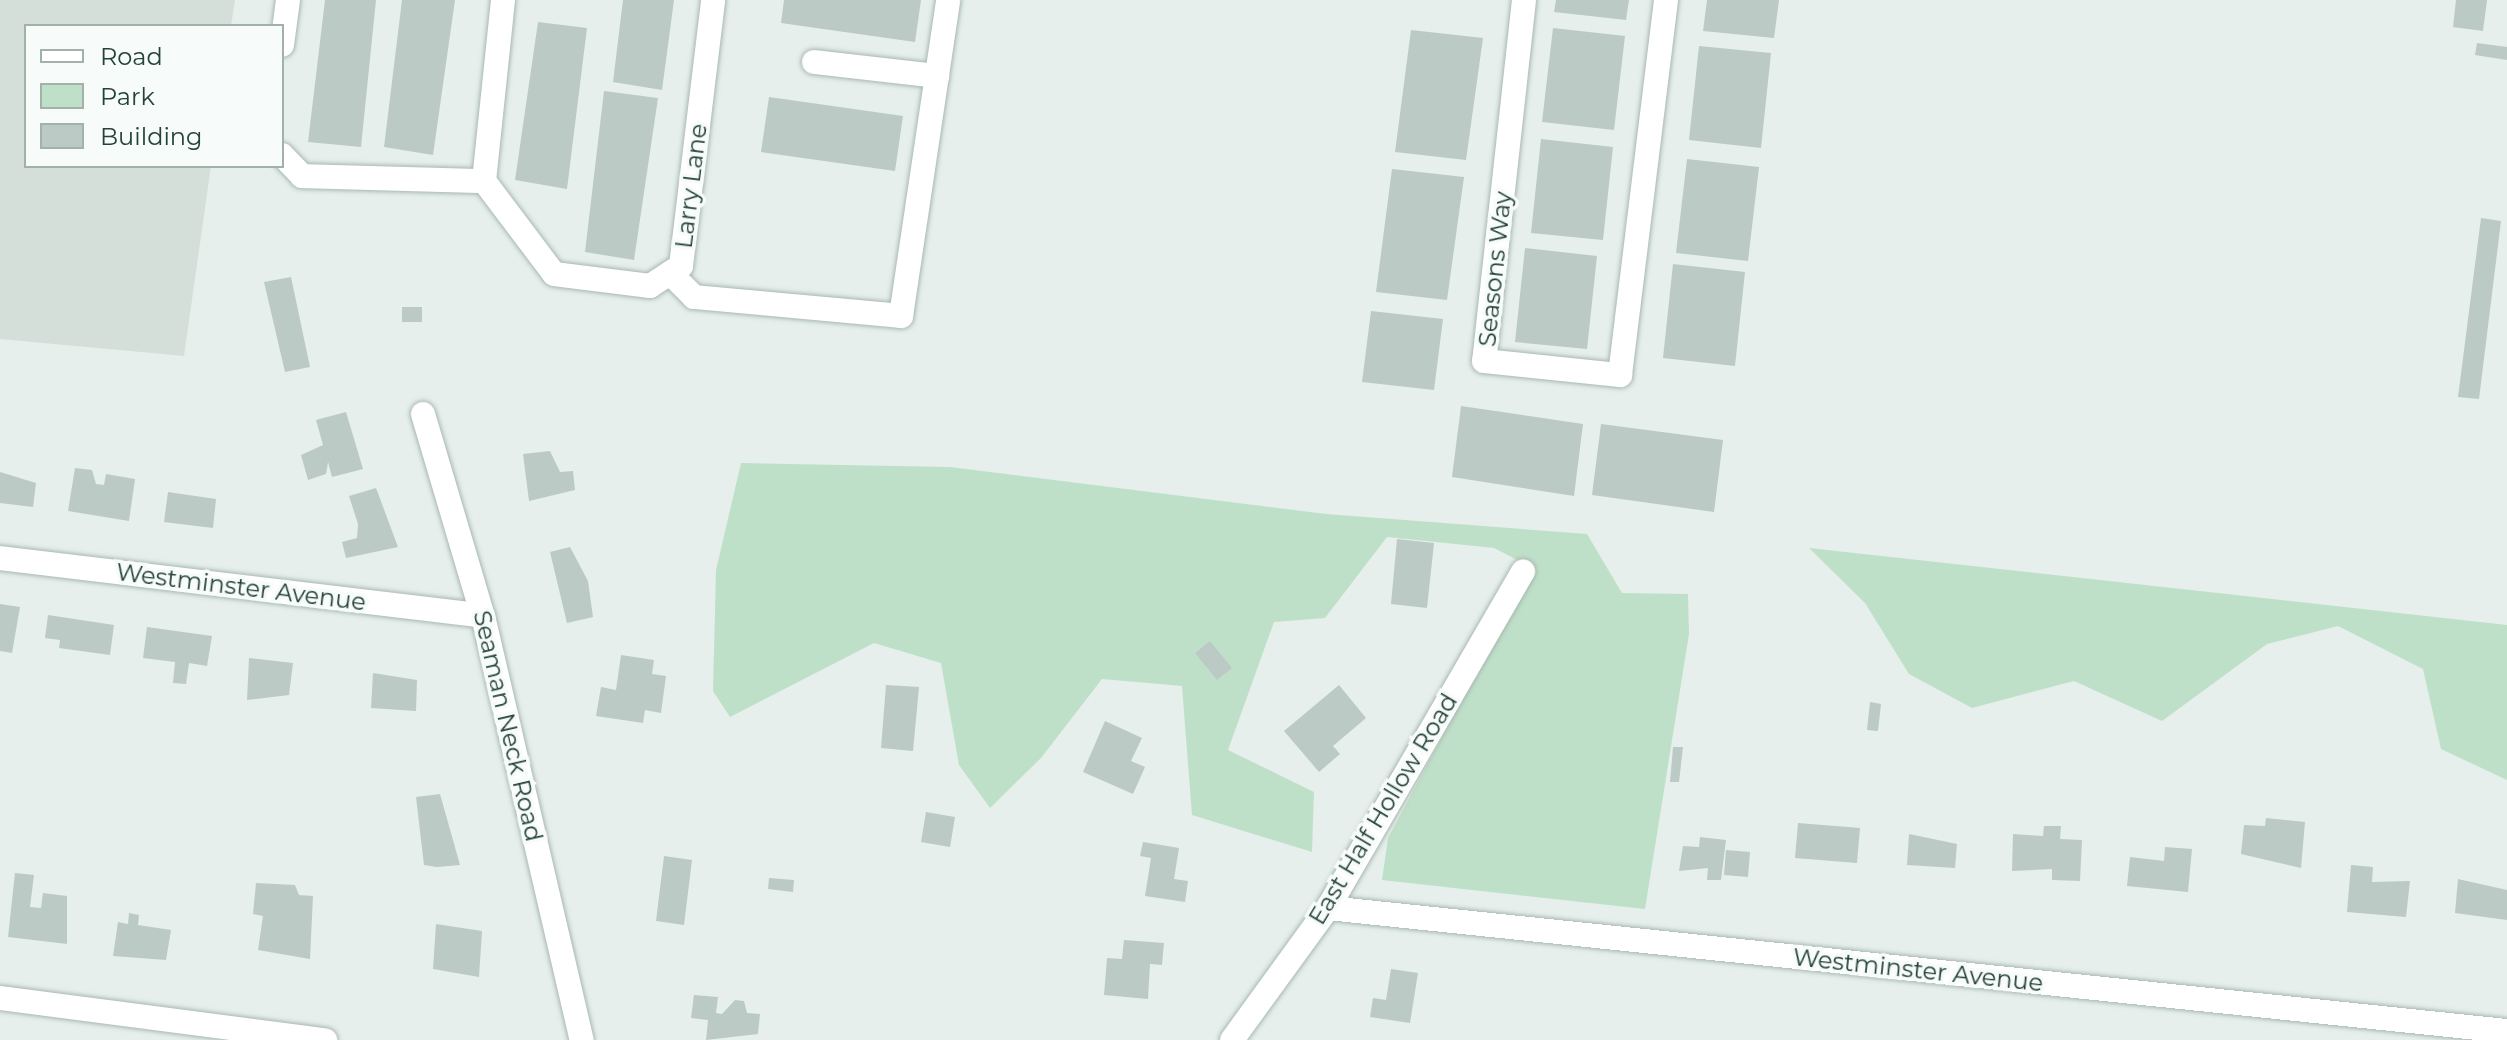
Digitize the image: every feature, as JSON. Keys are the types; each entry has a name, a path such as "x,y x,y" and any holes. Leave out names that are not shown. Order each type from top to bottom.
{"street":[{"path":"284,30 288,0"},
{"path":"284,157 302,176 484,181 503,0"},
{"name":"Larry Lane","path":"484,181 554,274 650,286 681,266 713,0"},
{"path":"670,273 694,297 894,321 901,316 948,0"},
{"name":"Seasons Way","path":"1524,0 1484,361 1620,375 1666,0"},
{"path":"814,62 937,76"},
{"name":"Seaman Neck Road","path":"423,414 483,616 582,1040"},
{"name":"Westminster Avenue","path":"0,558 483,616"},
{"name":"East Half Hollow Road","path":"1232,1040 1328,908 1523,571"},
{"name":"Westminster Avenue","path":"1328,908 2507,1031"},
{"path":"0,998 325,1040"}],"shaded area":[{"path":"0,0 235,0 231,24 24,24 24,168 211,168 184,356 0,339"}],"green space":[{"path":"741,463 950,467 1326,514 1587,534 1622,593 1688,594 1689,634 1645,909 1382,880 1388,838 1533,568 1494,548 1387,537 1325,618 1274,622 1228,750 1314,792 1312,852 1192,815 1182,686 1102,679 1041,758 990,808 959,765 941,663 874,643 730,717 713,691 716,570"},
{"path":"1809,548 2507,625 2507,780 2441,749 2423,669 2338,626 2267,644 2162,721 2074,681 1972,708 1909,674 1865,603"}],"building":[{"path":"325,0 376,0 361,147 308,142"},
{"path":"402,0 455,0 433,155 384,147"},
{"path":"623,0 674,0 662,90 613,82"},
{"path":"784,0 921,0 915,42 781,23"},
{"path":"1556,0 1629,0 1626,20 1554,12"},
{"path":"1707,0 1779,0 1774,38 1703,31"},
{"path":"2456,0 2487,0 2483,31 2453,27"},
{"path":"538,22 587,28 567,189 515,180"},
{"path":"1553,28 1625,36 1614,130 1542,122"},
{"path":"1411,30 1483,38 1466,160 1395,152"},
{"path":"2477,43 2507,47 2507,60 2475,55"},
{"path":"1699,46 1771,53 1761,148 1689,140"},
{"path":"604,91 658,98 634,260 585,252"},
{"path":"769,97 903,116 895,171 761,152"},
{"path":"1541,139 1613,147 1603,240 1531,233"},
{"path":"1687,159 1759,167 1748,261 1676,253"},
{"path":"1392,169 1464,177 1447,300 1376,292"},
{"path":"2481,218 2501,221 2479,399 2458,397"},
{"path":"1525,248 1597,256 1587,349 1515,342"},
{"path":"1673,264 1745,272 1735,366 1663,358"},
{"path":"291,277 310,367 285,372 264,282"},
{"path":"402,307 422,307 422,322 402,322"},
{"path":"1371,311 1443,319 1434,390 1362,382"},
{"path":"1461,406 1583,424 1574,496 1452,477"},
{"path":"346,412 363,469 332,477 328,462 326,474 308,480 301,455 323,445 316,420"},
{"path":"1601,424 1723,440 1714,512 1592,495"},
{"path":"550,451 560,472 573,471 575,490 529,501 523,454"},
{"path":"75,468 92,470 96,484 104,485 106,474 135,479 129,521 68,511"},
{"path":"0,472 36,483 33,507 0,503"},
{"path":"376,488 398,547 346,558 342,542 357,538 358,524 349,496"},
{"path":"168,492 216,499 213,528 164,522"},
{"path":"1397,539 1434,543 1427,608 1391,604"},
{"path":"570,547 588,581 593,617 567,623 550,552"},
{"path":"0,604 20,607 12,653 0,651"},
{"path":"48,615 114,625 110,655 59,648 60,640 45,638"},
{"path":"147,627 212,636 207,666 189,663 186,684 173,683 175,662 143,658"},
{"path":"1210,641 1232,668 1217,680 1195,653"},
{"path":"621,655 654,660 652,674 666,676 661,713 645,710 643,723 596,716 601,687 616,690"},
{"path":"249,658 293,663 289,695 247,700"},
{"path":"373,673 417,680 416,711 371,708"},
{"path":"886,685 919,687 913,751 881,748"},
{"path":"1339,685 1366,718 1333,746 1340,754 1319,772 1284,731"},
{"path":"1870,702 1881,704 1878,731 1867,730"},
{"path":"1105,721 1142,738 1131,761 1145,767 1133,794 1083,772"},
{"path":"1673,747 1683,747 1679,782 1670,782"},
{"path":"440,794 460,865 424,865 416,797"},
{"path":"926,812 955,817 950,847 921,842"},
{"path":"2266,818 2305,822 2301,868 2241,854 2244,825 2265,826"},
{"path":"1798,823 1860,828 1857,863 1795,858"},
{"path":"2044,826 2061,826 2060,839 2082,840 2080,881 2052,880 2052,869 2012,871 2013,834 2043,836"},
{"path":"1909,834 1957,844 1955,868 1907,865"},
{"path":"1700,837 1726,840 1721,880 1707,880 1708,868 1679,871 1683,846 1699,847"},
{"path":"1143,842 1179,848 1174,879 1188,881 1185,902 1145,896 1151,858 1140,856"},
{"path":"2165,847 2192,849 2188,892 2127,886 2130,857 2164,861"},
{"path":"1726,850 1750,852 1748,877 1724,875"},
{"path":"664,856 692,860 684,925 656,921"},
{"path":"2351,865 2373,867 2372,882 2410,881 2406,917 2347,912"},
{"path":"15,873 34,875 30,907 41,908 43,893 67,896 67,944 8,937"},
{"path":"769,878 794,880 793,892 768,889"},
{"path":"2458,879 2507,890 2507,920 2455,913"},
{"path":"256,883 295,885 299,895 313,896 310,959 258,950 263,916 253,914"},
{"path":"129,913 139,915 138,925 171,930 166,960 113,956 118,922 128,924"},
{"path":"436,924 482,931 479,977 433,969"},
{"path":"1124,940 1164,943 1162,965 1150,964 1148,999 1104,995 1107,958 1122,959"},
{"path":"1391,969 1418,973 1410,1023 1370,1017 1373,998 1386,1000"},
{"path":"694,995 718,997 716,1013 722,1014 735,1000 744,1001 747,1013 760,1014 758,1034 706,1040 708,1020 691,1018"}]}
